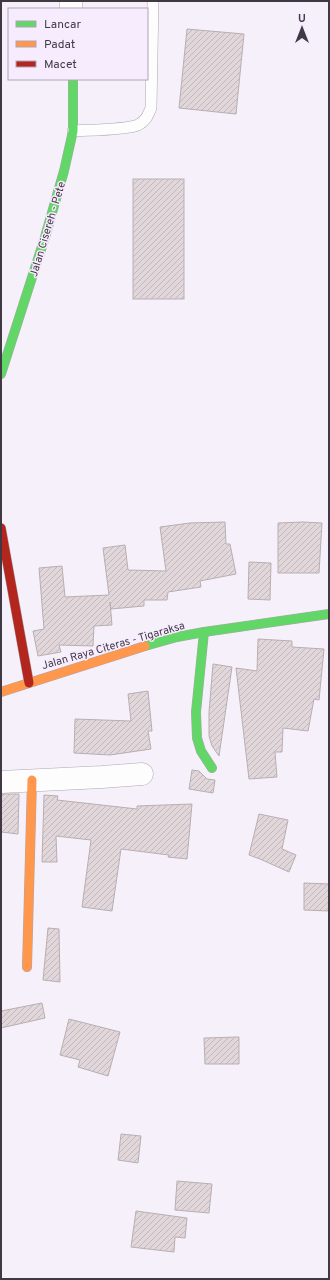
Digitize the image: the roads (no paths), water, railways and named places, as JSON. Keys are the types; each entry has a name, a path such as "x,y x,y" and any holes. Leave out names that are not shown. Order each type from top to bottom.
{"street":[{"name":"Jalan Cisereh - Pete","path":"1,374 45,238 62,177 73,131 72,80"},
{"path":"1,528 29,683"},
{"name":"Jalan Raya Citeras - Tigaraksa","path":"1,692 177,637 329,614"},
{"path":"204,632 196,712 197,738 201,751 212,768"},
{"path":"1,782 142,774"},
{"path":"27,967 32,780"}],"lane":[{"path":"73,131 126,128 138,125 147,118 151,108 153,1"}]}
